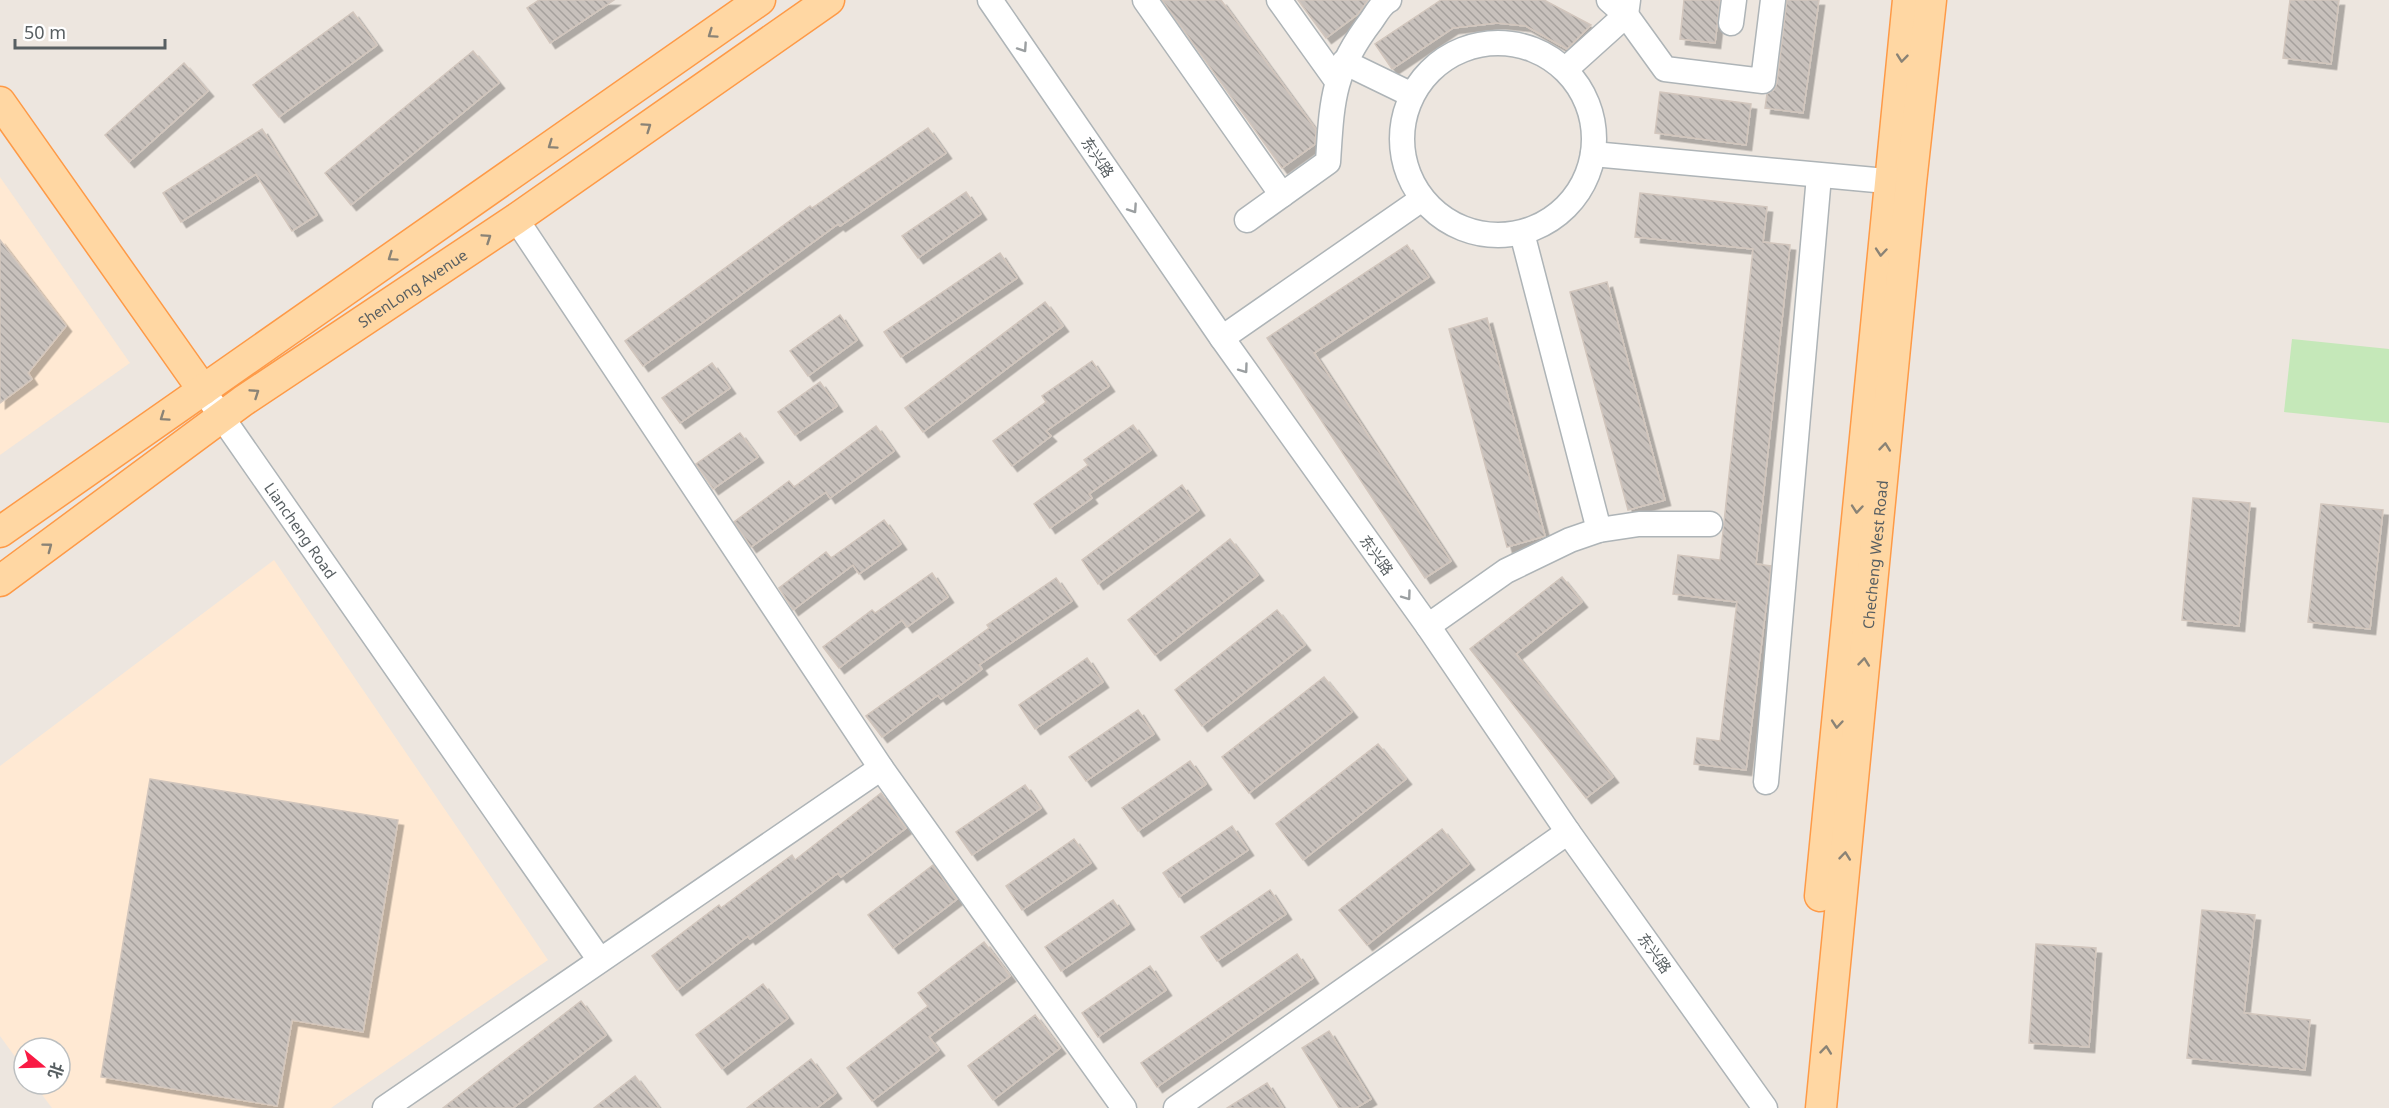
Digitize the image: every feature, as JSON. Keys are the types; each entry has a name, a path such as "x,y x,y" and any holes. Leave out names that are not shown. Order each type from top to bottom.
{"main road":[{"path":"0,532 760,0"},
{"name":"ShenLong Avenue","path":"0,581 222,417 516,219 829,0"},
{"name":"Checheng West Road","path":"1821,1108 1899,182 1908,0"},
{"name":"Checheng West Road","path":"1800,1108 1899,182 1931,0"},
{"name":"Liancheng Road","path":"0,102 203,390"}],"street":[{"name":"东兴路","path":"990,0 1222,338 1428,626 1568,832 1766,1108"},
{"path":"1145,0 1282,195"},
{"path":"1279,0 1341,72 1412,95"},
{"path":"1566,69 1621,5 1665,69 1763,81 1773,0"},
{"path":"1247,220 1328,162 1332,106 1341,72 1386,1"},
{"path":"1495,42 1521,45 1545,54 1566,69 1584,94 1593,124 1593,154 1587,176 1576,196 1552,219 1522,233 1500,236 1467,230 1437,215 1422,199 1411,180 1404,159 1402,137 1405,116 1412,95 1427,74 1447,57 1478,45 1495,42"},
{"path":"1593,154 1899,182"},
{"path":"1766,782 1819,176"},
{"path":"1222,338 1422,199"},
{"path":"516,219 881,768 1124,1108"},
{"path":"1522,233 1599,530"},
{"name":"Liancheng Road","path":"203,390 600,959"},
{"path":"1428,626 1506,571 1599,530 1639,524 1710,524"},
{"path":"385,1108 881,768"},
{"path":"1176,1108 1568,832"}],"shaded area":[{"path":"0,177 130,363 0,455"},
{"path":"274,560 548,960 331,1108 52,1108 43,1096 72,1096 72,1036 12,1036 12,1052 0,1036 0,766"}],"green space":[{"path":"2292,339 2389,349 2389,423 2284,412"}],"building":[{"path":"539,0 614,0 550,43 527,8"},
{"path":"1162,0 1221,0 1316,130 1315,144 1282,168"},
{"path":"1298,0 1368,0 1358,14 1326,38"},
{"path":"1441,0 1544,0 1591,25 1567,49 1526,26 1497,23 1453,28 1392,69 1375,44"},
{"path":"1684,0 1720,0 1715,43 1680,39"},
{"path":"1787,0 1819,0 1803,113 1765,108 1767,94 1774,90 1777,83"},
{"path":"2290,0 2339,0 2331,64 2283,58"},
{"path":"353,12 377,45 279,117 253,85"},
{"path":"473,51 499,83 351,205 325,173"},
{"path":"184,63 208,91 129,162 105,135"},
{"path":"1660,92 1751,104 1746,145 1655,133"},
{"path":"928,128 946,153 840,226 838,224 643,366 625,341 810,206 812,208"},
{"path":"262,129 317,215 292,231 256,174 181,222 163,193"},
{"path":"966,192 981,214 918,258 902,236"},
{"path":"1640,193 1767,207 1763,242 1790,245 1756,564 1771,566 1746,770 1694,764 1697,738 1720,741 1737,602 1673,594 1678,555 1720,560 1753,249 1635,237"},
{"path":"0,240 66,326 28,373 32,379 0,403"},
{"path":"1407,245 1429,277 1314,353 1451,561 1425,578 1267,338"},
{"path":"1000,253 1017,278 901,357 884,332"},
{"path":"1607,282 1665,500 1628,510 1570,292"},
{"path":"1045,302 1063,326 923,432 905,408"},
{"path":"840,315 857,340 808,376 790,351"},
{"path":"1487,318 1545,536 1507,547 1449,329"},
{"path":"1092,361 1109,386 1046,431 1051,436 1012,466 993,441 1046,402 1042,396"},
{"path":"712,363 730,388 680,423 662,398"},
{"path":"820,382 837,406 795,435 778,412"},
{"path":"1133,425 1151,450 1089,494 1092,498 1050,528 1034,504 1088,465 1084,460"},
{"path":"876,426 894,451 830,498 826,492 751,547 734,522 789,481 794,487"},
{"path":"740,433 758,457 713,489 696,464"},
{"path":"1182,485 1199,510 1098,584 1082,560"},
{"path":"2193,498 2250,503 2239,626 2182,620"},
{"path":"2321,504 2383,510 2370,629 2308,622"},
{"path":"884,520 901,544 859,574 853,565 793,610 779,588 826,552 831,558"},
{"path":"1230,539 1258,575 1155,655 1128,620"},
{"path":"932,573 948,597 907,627 902,620 839,668 823,647 872,610 875,613"},
{"path":"1562,577 1582,602 1516,654 1613,777 1586,798 1470,649"},
{"path":"1056,578 1072,601 979,665 982,669 941,699 938,695 882,737 866,716 989,628 987,625"},
{"path":"1277,610 1305,645 1202,726 1175,690"},
{"path":"1087,658 1103,682 1035,729 1019,705"},
{"path":"1324,677 1352,712 1249,793 1222,757"},
{"path":"1138,710 1154,734 1086,781 1069,757"},
{"path":"1378,744 1406,779 1303,860 1276,824"},
{"path":"1190,761 1206,784 1138,831 1122,808"},
{"path":"150,779 398,820 363,1032 292,1020 277,1106 101,1077"},
{"path":"1025,785 1041,808 972,855 956,832"},
{"path":"881,793 906,828 841,877 838,873 750,939 748,936 677,990 652,956 719,905 721,908 792,855 795,860"},
{"path":"1232,826 1248,850 1179,897 1163,873"},
{"path":"1442,829 1469,864 1367,945 1339,910"},
{"path":"1074,839 1091,863 1022,910 1006,886"},
{"path":"933,865 957,899 893,948 868,915"},
{"path":"1270,890 1286,914 1217,961 1201,937"},
{"path":"1113,900 1129,924 1061,971 1045,947"},
{"path":"2202,910 2255,915 2244,1013 2310,1020 2305,1070 2187,1058"},
{"path":"984,942 1010,976 929,1037 939,1050 872,1101 847,1068 928,1006 918,993"},
{"path":"2036,944 2096,948 2089,1047 2029,1043"},
{"path":"1297,954 1313,978 1157,1087 1141,1063"},
{"path":"1150,966 1166,990 1098,1037 1082,1013"},
{"path":"763,984 788,1018 722,1069 696,1035"},
{"path":"581,1001 606,1035 530,1095 513,1108 443,1108"},
{"path":"1035,1015 1060,1048 993,1100 968,1066"},
{"path":"1329,1031 1371,1099 1356,1108 1339,1108 1302,1048"},
{"path":"811,1059 836,1093 817,1108 747,1108"},
{"path":"635,1076 659,1108 594,1108"},
{"path":"1267,1083 1283,1108 1227,1108"}]}
